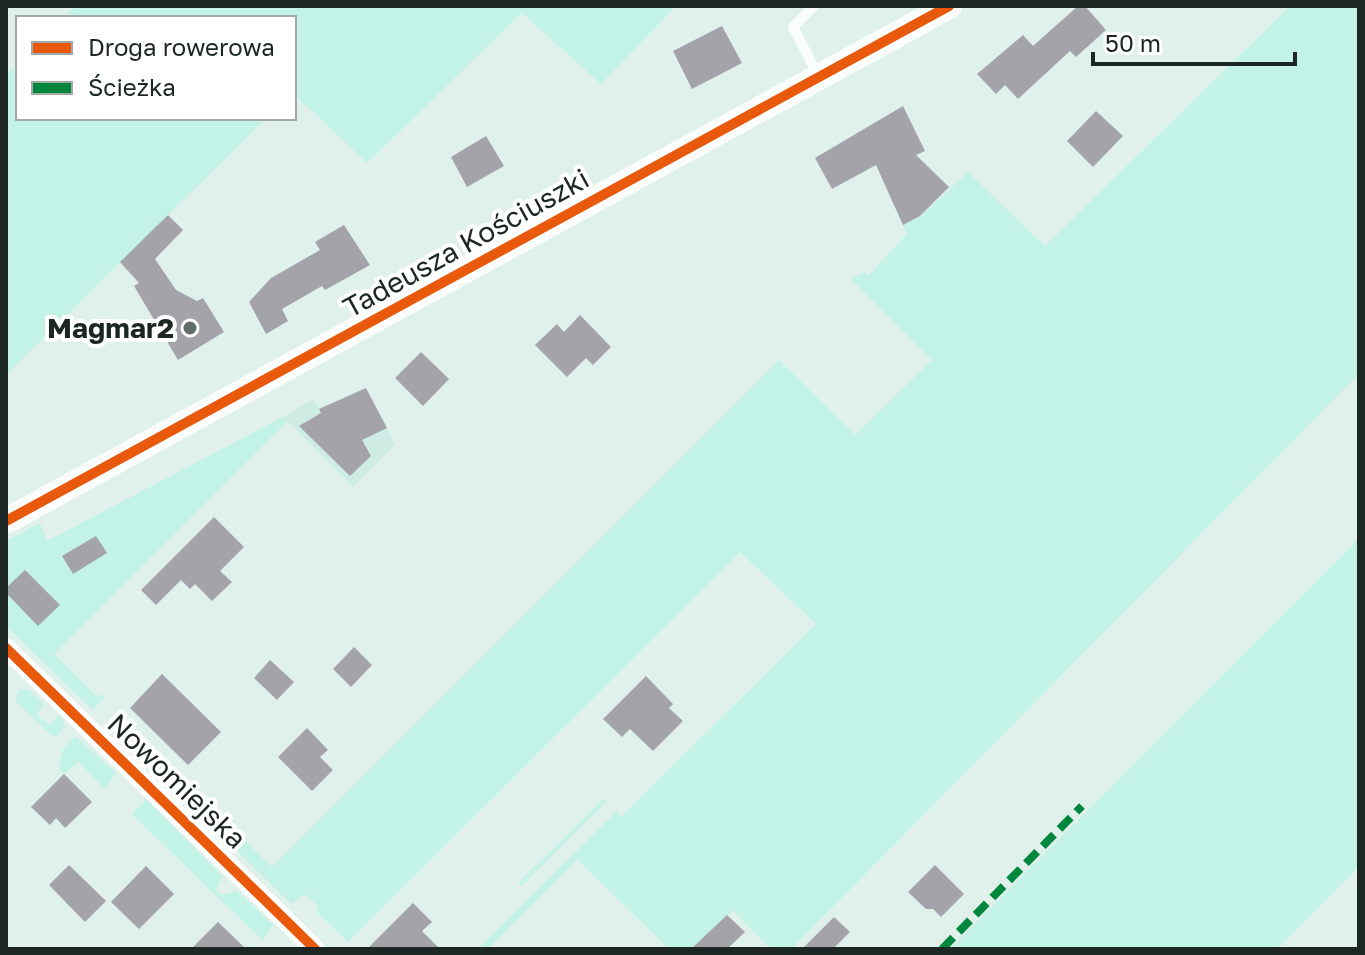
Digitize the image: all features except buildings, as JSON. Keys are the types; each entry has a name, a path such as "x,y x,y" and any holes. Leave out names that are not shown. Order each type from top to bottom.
{"street":[{"name":"Tadeusza Kościuszki","path":"6,521 949,6"},
{"name":"Nowomiejska","path":"6,648 315,949"}],"lane":[{"path":"814,6 793,27 820,77"}],"shaded area":[{"path":"75,6 676,6 601,84 522,13 367,163 296,96 296,16 65,16"},
{"path":"1290,6 1359,6 1359,374 791,949 771,949 733,910 692,949 669,949 577,859 487,949 478,949 616,812 621,817 816,624 740,552 348,942 316,911 318,906 304,894 291,904 206,820 214,811 272,867 779,360 855,435 932,360 851,279 865,272 868,276 907,234 903,225 920,217 968,172 1045,246"},
{"path":"16,65 16,120 264,120 6,375 6,75"},
{"path":"366,388 395,444 353,487 283,417 314,399 320,409"},
{"path":"283,417 287,422 54,654 97,697 105,696 93,710 6,626 6,541 40,523 47,541"},
{"path":"1359,538 1359,866 1277,949 950,949"},
{"path":"28,689 44,705 36,714 49,726 60,714 65,727 55,738 15,701 20,690"},
{"path":"119,718 176,774 167,782 111,727"},
{"path":"75,736 116,773 105,789 78,761 64,774 59,769 63,749"},
{"path":"146,799 222,876 216,890 221,895 237,891 273,925 262,940 132,814"},
{"path":"603,799 606,802 521,886 518,883"}],"marked path":[{"path":"942,949 1082,806"}],"cycle path":[{"path":"6,521 949,6"},
{"path":"6,648 315,949"}],"place":[{"name":"Magmar2","path":"190,328"}]}
